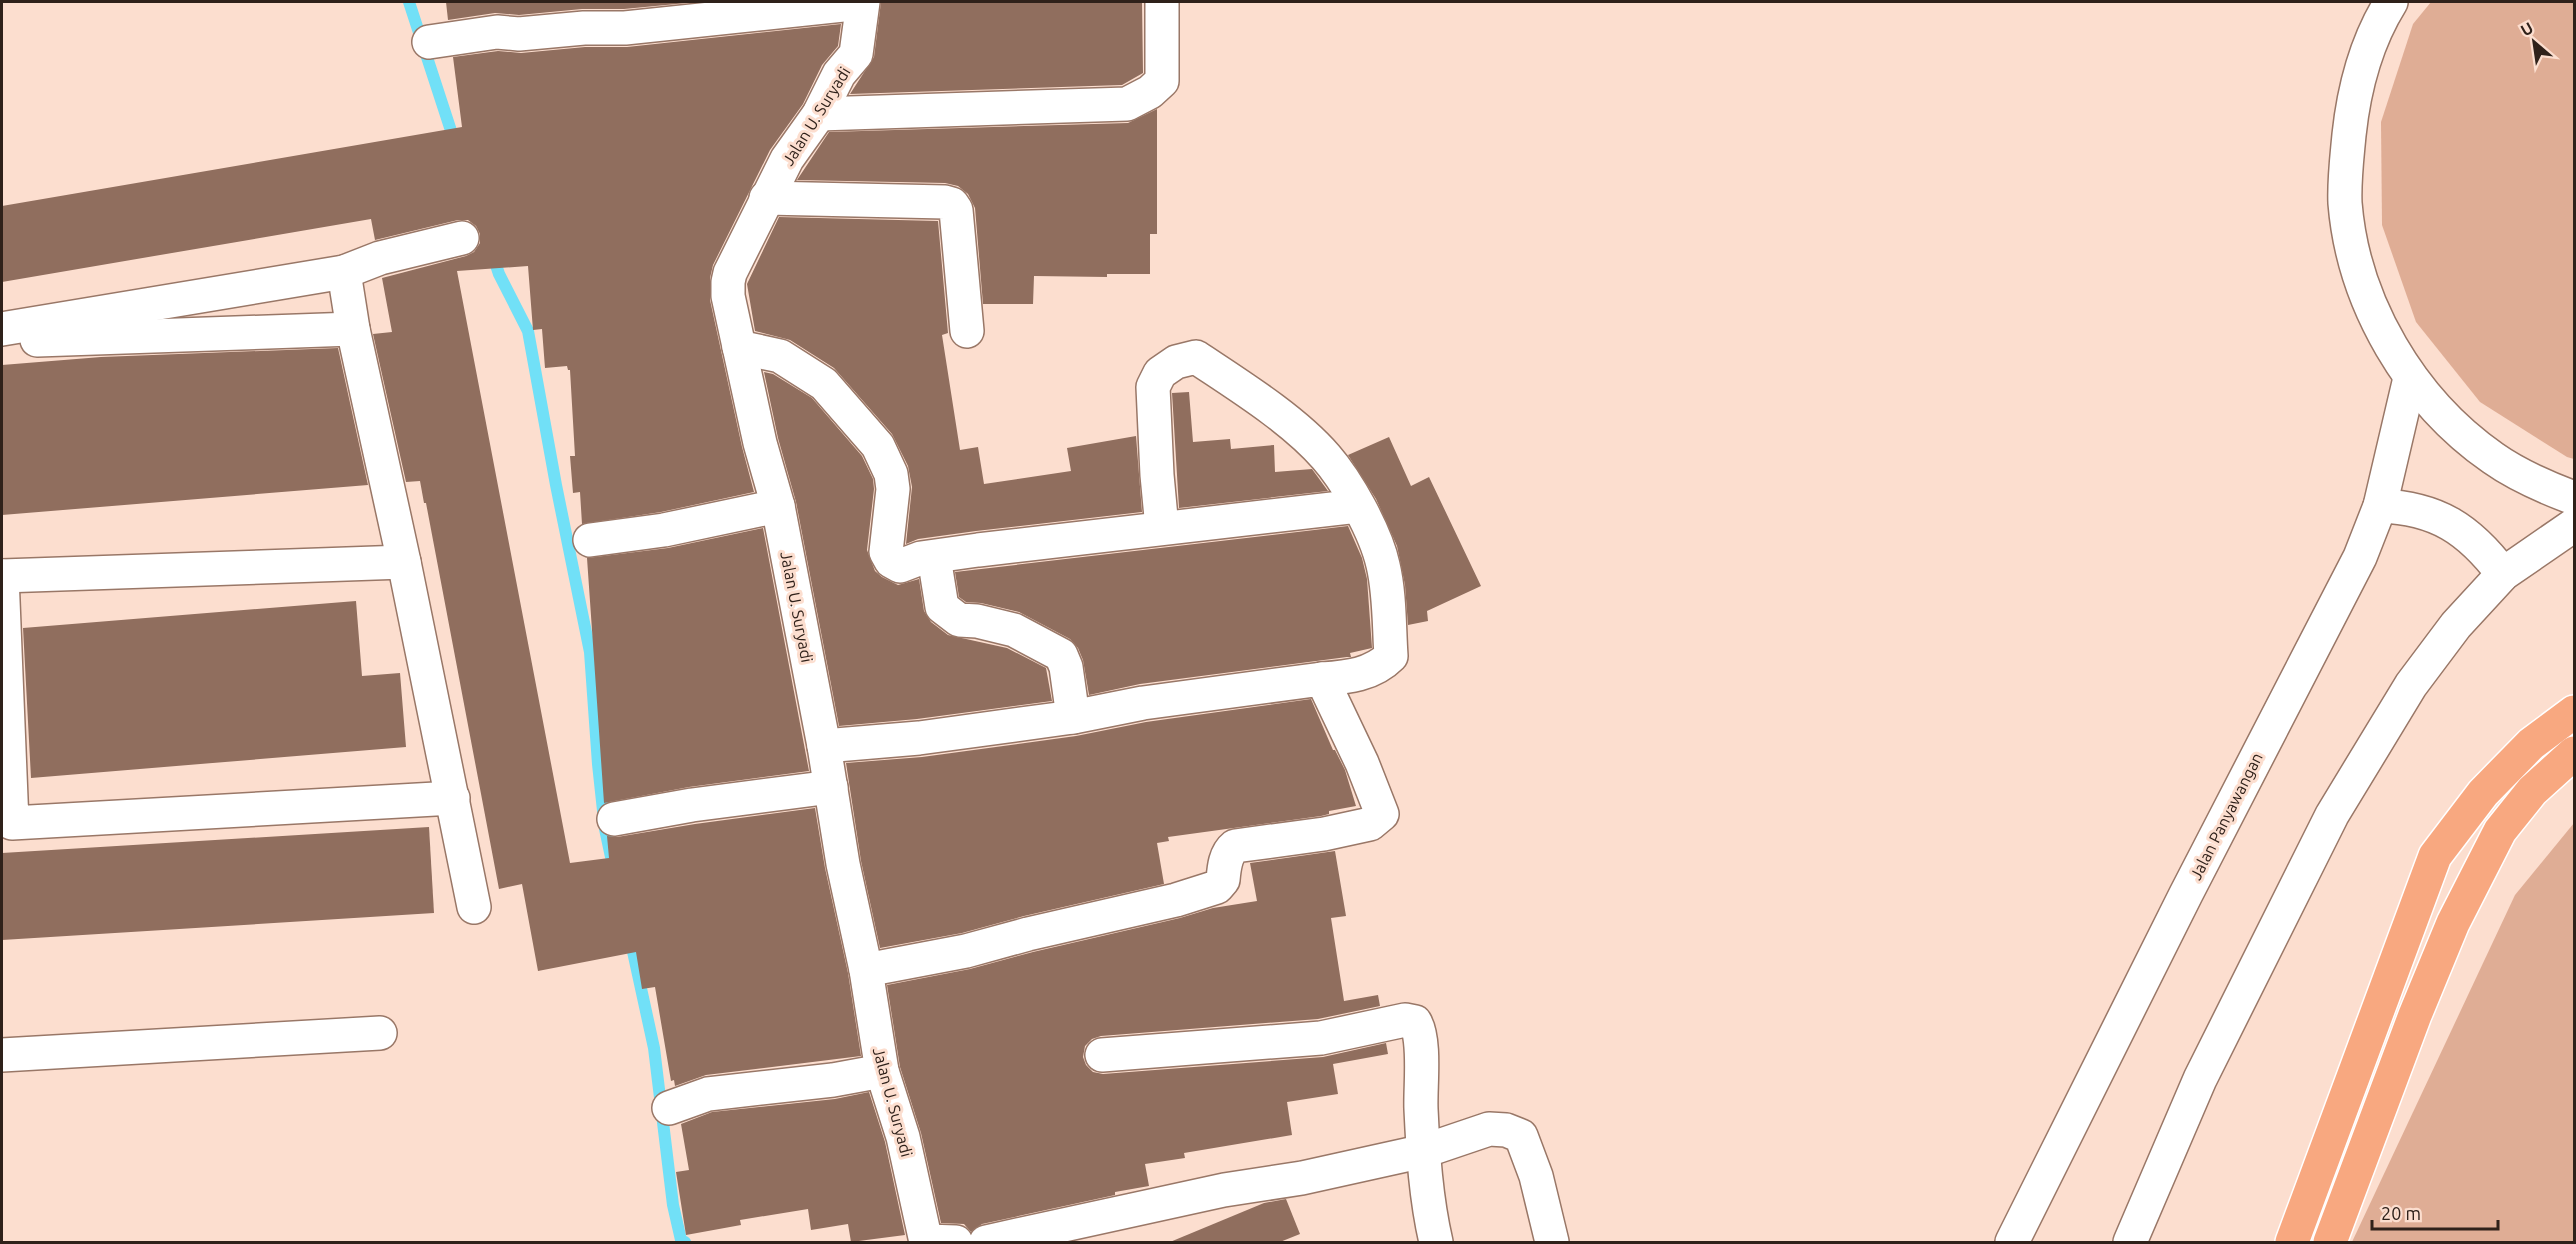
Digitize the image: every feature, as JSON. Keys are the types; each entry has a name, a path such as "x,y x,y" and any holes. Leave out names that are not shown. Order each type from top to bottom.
{"highway":[{"path":"2292,1242 2435,856 2483,793 2531,744 2574,712"},
{"path":"2330,1242 2415,1015 2453,923 2500,831 2532,790 2574,753"}],"street":[{"path":"429,42 497,32 519,34 584,28 625,28 862,2"},
{"name":"Jalan U. Suryadi","path":"862,2 856,54 839,74 819,114 787,159 738,253 728,282 739,347 760,443 778,506 824,746 843,864 866,970 882,1071 936,1242"},
{"path":"819,114 1127,104 1150,92 1162,81 1162,2"},
{"path":"2391,2 2368,50 2358,83 2347,161 2345,201 2351,242 2362,280 2379,322 2410,378 2446,420 2494,459 2550,489 2574,498"},
{"path":"766,198 884,199 952,204 956,210 967,331"},
{"path":"2,329 344,272 380,258 462,238"},
{"path":"344,272 353,329 404,562 474,908"},
{"path":"2,342 353,329"},
{"path":"739,347 780,356 824,384 879,446 886,459 893,489 887,557 895,565 900,566 934,556 1358,506"},
{"path":"824,746 919,738 1073,717 1143,703 1358,676 1385,662 1391,656 1383,566 1370,528 1358,506 1326,457 1250,393 1196,357 1176,362 1160,373 1153,387 1162,528"},
{"name":"Jalan Panyawangan","path":"2012,1242 2186,894 2360,557 2380,506 2410,378"},
{"path":"590,540 664,530 778,506"},
{"path":"2380,506 2402,507 2429,513 2451,523 2487,553 2503,574"},
{"path":"2130,1242 2200,1078 2332,815 2411,685 2456,625 2503,574 2574,525"},
{"path":"934,556 942,607 946,611 959,620 977,621 1014,630 1061,655 1066,667 1073,717"},
{"path":"404,562 2,576 7,823 453,798"},
{"path":"866,970 966,951 1028,934 1176,900 1217,887 1223,880 1224,867 1230,851 1235,846 1324,834 1375,822 1382,814 1374,791 1322,679"},
{"path":"614,819 692,805 831,787"},
{"path":"1102,1055 1321,1038 1411,1020 1417,1025 1421,1055 1424,1151 1436,1242"},
{"path":"2,1055 380,1033"},
{"path":"669,1108 708,1094 833,1080 882,1071"},
{"path":"986,1242 1224,1190 1302,1178 1424,1151 1489,1129 1506,1130 1521,1136 1536,1176 1552,1242"}],"shaded area":[{"path":"2431,2 2574,2 2574,459 2567,457 2480,402 2416,322 2382,225 2381,122 2413,24"},
{"path":"2574,823 2574,1242 2352,1242 2515,895"}],"building":[{"path":"446,2 697,2 519,15 495,13 448,20"},
{"path":"881,2 1142,2 1143,73 1122,85 850,94 874,57"},
{"path":"841,24 838,46 822,65 803,104 770,150 713,265 710,278 710,300 754,492 661,512 582,524 580,492 573,493 570,456 575,456 570,370 567,366 545,368 542,329 533,330 528,266 457,271 570,863 609,858 607,836 617,837 815,808 825,868 848,973 861,1056 706,1075 675,1086 674,1080 671,1081 655,987 642,989 636,952 538,971 522,884 499,889 426,503 424,503 420,481 406,482 373,334 392,332 382,278 474,252 480,243 480,234 476,226 468,220 458,220 375,240 371,219 2,282 2,206 462,127 453,57 498,51 521,53 585,47 627,47"},
{"path":"1157,109 1157,234 1150,234 1150,274 1107,274 1107,277 1034,276 1033,304 983,304 975,208 968,194 958,186 945,183 797,180 829,132 1128,123"},
{"path":"779,217 938,221 948,333 942,335 960,450 978,447 984,484 1071,471 1067,448 1136,436 1142,512 976,531 918,539 906,544 912,487 908,466 892,434 834,368 790,340 755,331 747,284"},
{"path":"338,348 368,485 2,515 2,365 101,357"},
{"path":"764,372 773,374 812,398 862,456 873,479 874,489 867,550 875,571 898,585 919,579 924,611 931,622 948,635 1007,648 1046,668 1052,701 917,719 839,726 796,502 778,438"},
{"path":"1189,392 1193,442 1230,439 1231,449 1274,445 1275,472 1312,469 1328,491 1179,508 1172,393"},
{"path":"1389,437 1411,486 1429,477 1481,586 1427,611 1428,621 1408,625 1405,585 1397,546 1376,499 1348,455"},
{"path":"1348,526 1362,558 1367,579 1372,648 1350,653 1351,657 1140,684 1089,695 1083,660 1078,648 1070,639 1019,612 966,602 959,597 955,572"},
{"path":"763,528 809,771 689,787 604,803 587,558 668,548"},
{"path":"356,601 362,676 400,673 406,747 31,778 23,628"},
{"path":"1311,699 1333,750 1345,770 1356,806 1329,811 1329,814 1321,816 1168,837 1169,841 1157,843 1164,884 1024,916 962,933 880,948 861,861 846,763 922,757 1076,736 1146,722"},
{"path":"429,827 434,913 2,940 2,853"},
{"path":"1335,851 1346,916 1331,918 1344,1001 1378,995 1380,1006 1318,1019 1101,1036 1092,1039 1085,1046 1083,1057 1086,1065 1093,1072 1103,1074 1323,1057 1386,1043 1388,1054 1333,1064 1338,1094 1287,1102 1292,1135 1184,1153 1185,1158 1145,1164 1149,1186 982,1224 971,1232 964,1224 941,1223 921,1133 900,1067 887,985 970,969 1213,908 1257,901 1250,863"},
{"path":"869,1092 885,1142 905,1235 851,1242 848,1224 811,1230 808,1209 740,1220 741,1225 686,1235 676,1172 689,1170 681,1124 712,1112 835,1099"},
{"path":"1286,1199 1300,1234 1280,1242 1170,1242 1264,1203"}],"waterway":[{"path":"409,2 455,143"},
{"path":"492,253 499,274 528,331 590,652 598,764 605,829 611,857"},
{"path":"630,938 654,1048 673,1205 681,1240 685,1242"}]}
